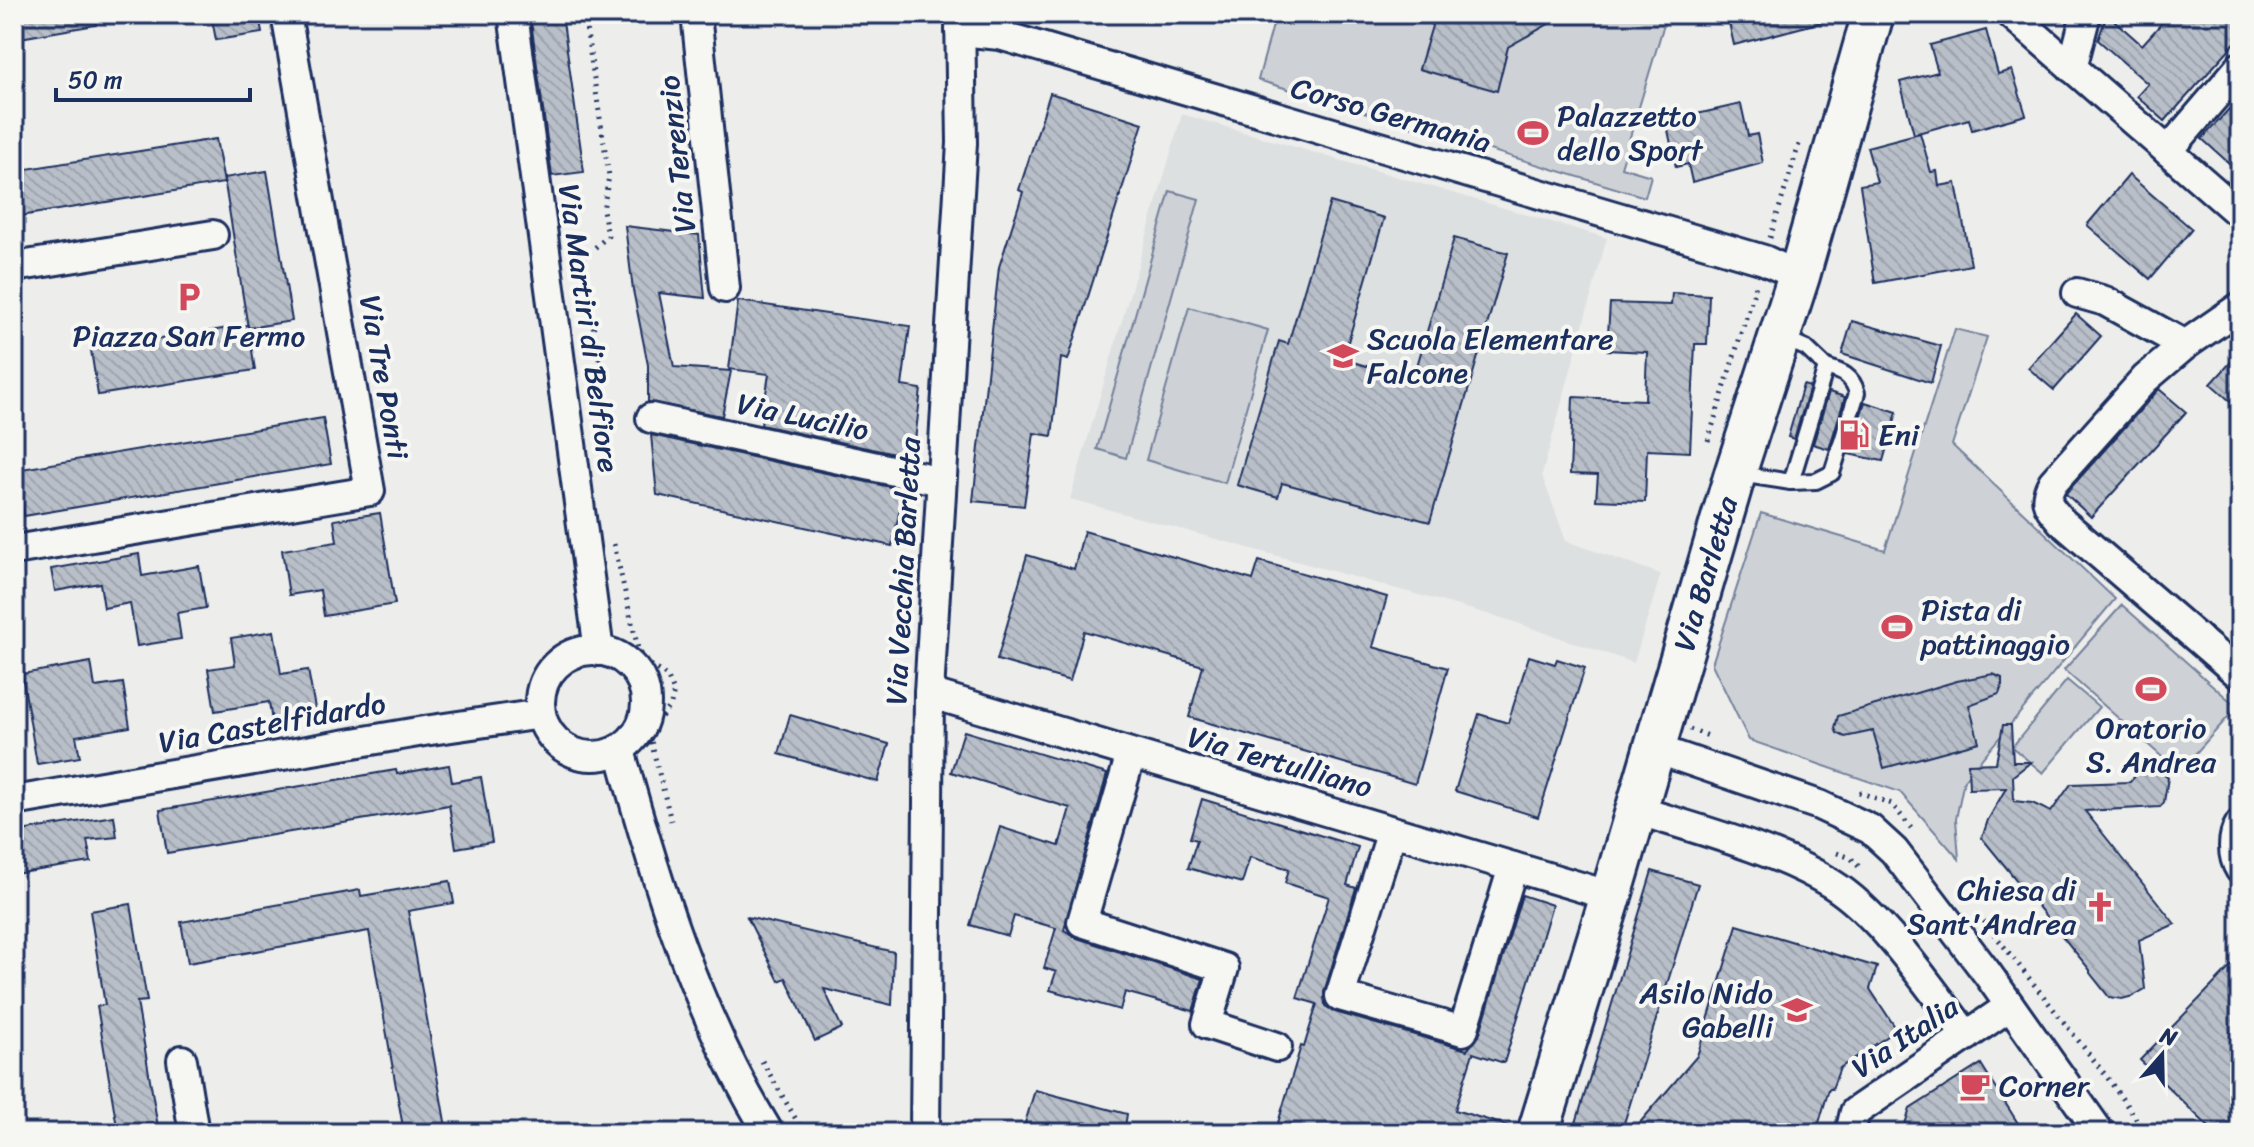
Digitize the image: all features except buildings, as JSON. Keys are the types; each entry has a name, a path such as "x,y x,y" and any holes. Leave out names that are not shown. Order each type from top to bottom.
{"main road":[{"name":"Via Barletta","path":"1538,1133 1735,474 1799,276 1873,14"}],"street":[{"name":"Via Tre Ponti","path":"14,550 370,491 286,14"},
{"name":"Via Martiri di Belfiore","path":"513,14 599,651"},
{"name":"Via Terenzio","path":"696,14 725,288"},
{"path":"2011,14 2240,214"},
{"path":"2072,68 2086,14"},
{"name":"Corso Germania","path":"960,23 1000,30 1764,260 1799,276"},
{"name":"Via Vecchia Barletta","path":"925,1133 929,693 962,143 960,23"},
{"path":"2168,151 2240,67"},
{"path":"14,267 213,235"},
{"path":"2077,293 2105,301 2185,345"},
{"path":"2240,307 2185,345 2145,379 2053,482 2046,494 2047,504 2061,521 2240,675"},
{"name":"Via Lucilio","path":"651,418 941,481"},
{"path":"599,651 616,655 640,677 646,693 646,709 642,725 633,739 620,750 588,756 572,752 558,743 547,730 541,714 541,698 545,682 554,668 575,654 599,651"},
{"name":"Via Tertulliano","path":"929,693 1611,896"},
{"name":"Via Castelfidardo","path":"14,801 541,714"},
{"path":"1653,748 1819,805 1870,829 1894,851 2100,1133"},
{"path":"620,750 643,834 692,979 743,1090 769,1133"},
{"path":"1131,754 1082,922 1224,968 1207,1024 1277,1047"},
{"path":"1636,810 1787,861 1832,884 1881,927 1967,1036"},
{"path":"2240,824 2234,834 2235,861 2240,869"},
{"path":"1392,831 1340,996 1463,1031 1513,867"},
{"name":"Via Italia","path":"1850,1133 1855,1112 2010,1006"},
{"path":"182,1060 194,1133"}],"lane":[{"path":"1735,474 1791,482 1816,481 1832,473 1857,393 1854,383 1847,374 1826,367 1806,348 1779,336"},
{"path":"1791,482 1826,367"}],"path":[{"path":"584,14 609,176 603,210 608,236 582,259 611,430 604,476"},
{"path":"612,535 638,649 648,664 667,676 674,691 671,704 649,733 671,824"},
{"path":"758,1053 804,1133"}],"shaded area":[{"name":"Palazzetto dello Sport","path":"1276,14 1667,14 1621,167 1651,176 1645,197 1258,80"},
{"name":"Scuola Elementare Falcone","path":"1182,114 1607,238 1542,475 1566,541 1661,574 1634,663 1502,618 1070,499"},
{"path":"1170,191 1199,199 1126,458 1097,449"},
{"path":"1189,307 1268,330 1225,483 1146,460"},
{"path":"1955,329 1987,337 1952,445 2115,599 1964,780 1956,819 1959,859 1900,792 1749,740 1712,664 1761,513 1885,550"},
{"name":"Oratorio S. Andrea","path":"2122,605 2237,707 2179,772 2064,670"},
{"path":"2067,680 2099,707 2043,773 2012,747"}],"place":[{"name":"Palazzetto dello Sport","path":"1533,133"},
{"name":"Piazza San Fermo","path":"189,297"},
{"name":"Scuola Elementare Falcone","path":"1343,356"},
{"name":"Eni","path":"1854,435"},
{"name":"Pista di pattinaggio","path":"1897,627"},
{"name":"Oratorio S. Andrea","path":"2151,689"},
{"name":"Chiesa di Sant'Andrea","path":"2100,907"},
{"name":"Asilo Nido Gabelli","path":"1797,1010"},
{"name":"Corner","path":"1975,1086"}]}
